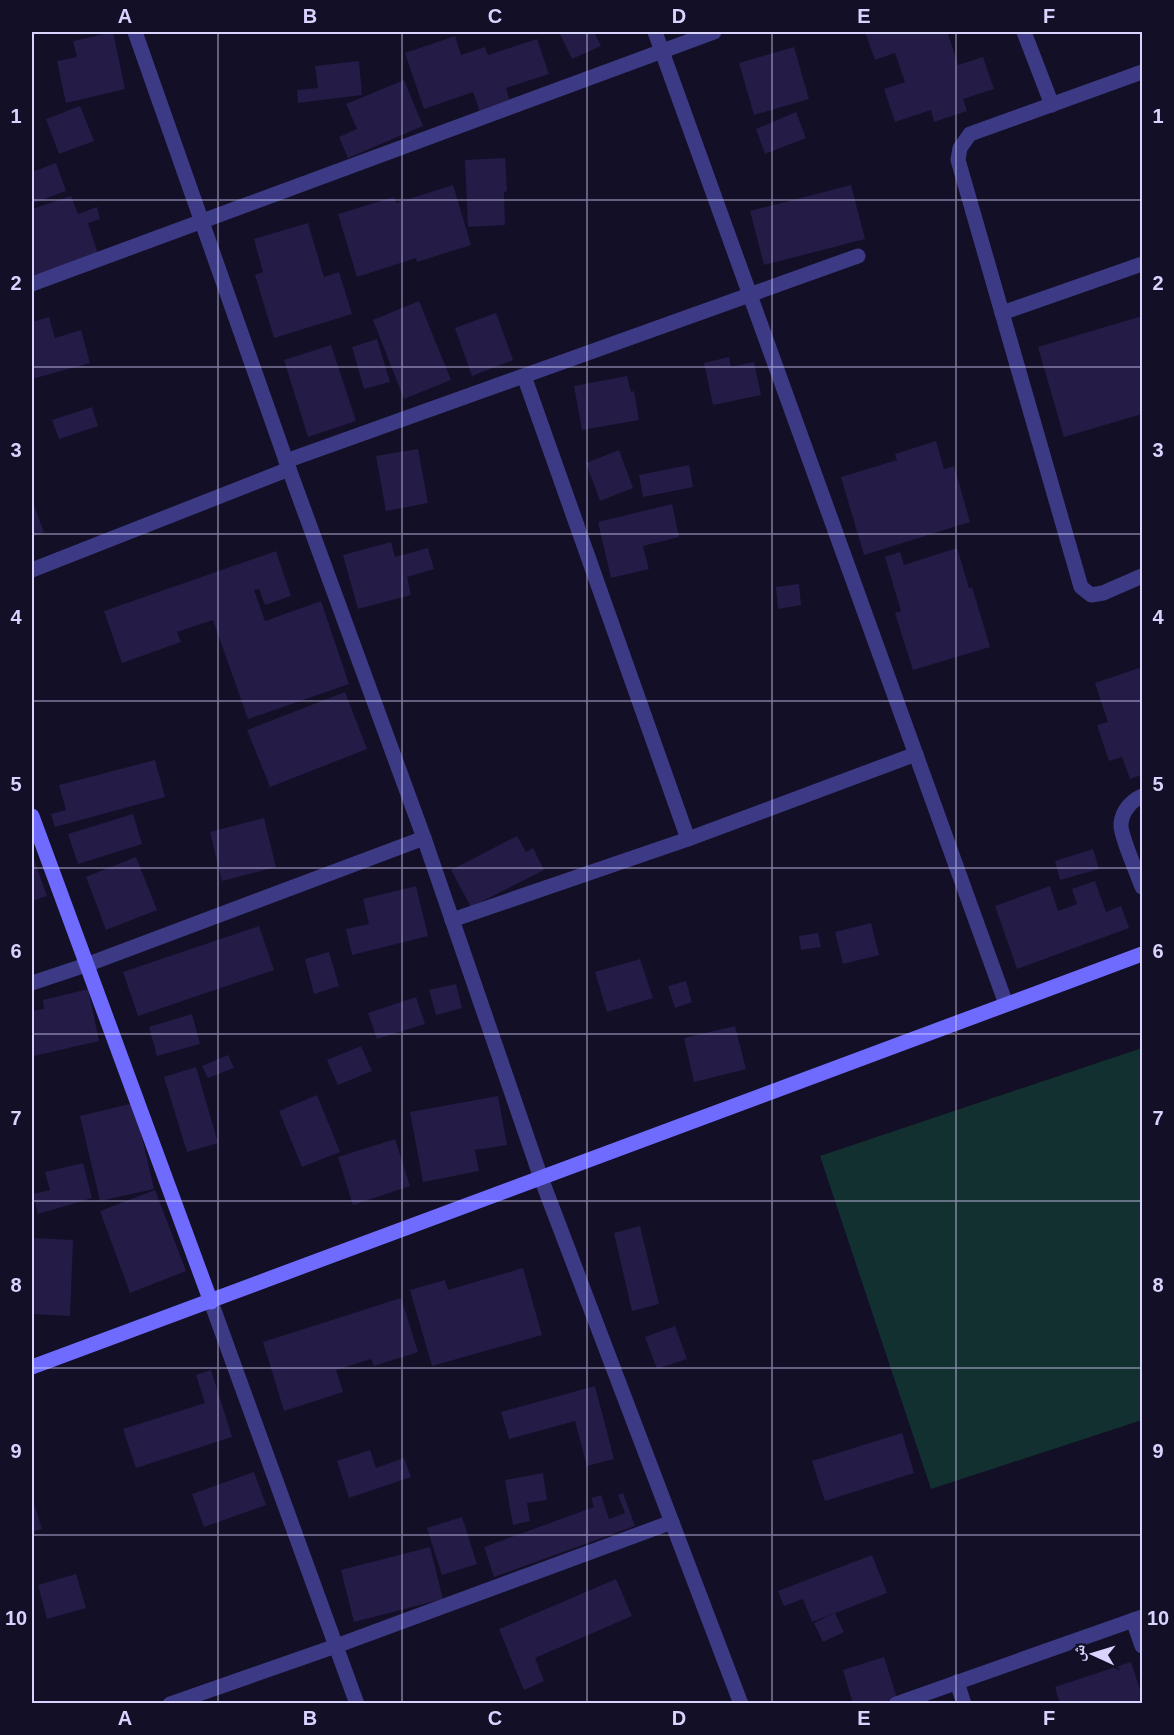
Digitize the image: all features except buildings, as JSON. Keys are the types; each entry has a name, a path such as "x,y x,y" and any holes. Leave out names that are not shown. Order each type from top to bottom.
{"main road":[{"path":"32,816 211,1302"},
{"path":"32,1367 1143,954"}],"street":[{"path":"135,32 287,465 424,838 541,1178 741,1704"},
{"path":"655,32 1006,1004"},
{"path":"32,284 714,32"},
{"path":"1024,32 1052,105"},
{"path":"1143,72 970,134 960,148 958,160 1081,587 1091,595 1103,593 1143,576"},
{"path":"32,570 287,465 524,376 858,256"},
{"path":"1002,313 1143,264"},
{"path":"524,376 688,839"},
{"path":"452,920 688,839 916,754"},
{"path":"1143,796 1133,800 1124,812 1120,826 1143,887"},
{"path":"32,983 86,965 424,838"},
{"path":"211,1302 357,1704"},
{"path":"170,1704 336,1646 672,1522"},
{"path":"896,1704 1138,1619 1143,1646"},
{"path":"957,1682 964,1704"}],"green space":[{"path":"1142,1048 1142,1420 931,1489 820,1156"}]}
